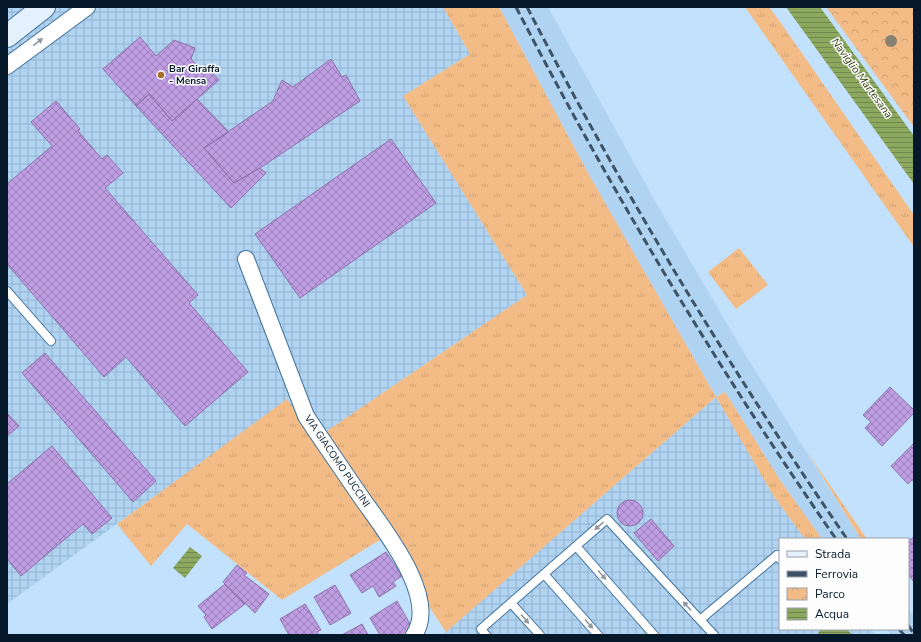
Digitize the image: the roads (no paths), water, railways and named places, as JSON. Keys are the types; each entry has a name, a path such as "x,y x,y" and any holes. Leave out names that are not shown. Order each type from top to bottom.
{"main road":[{"path":"7,36 44,7"}],"street":[{"path":"7,66 87,7"},
{"name":"VIA GIACOMO PUCCINI","path":"246,259 306,416 397,549 410,573 418,596 420,608 419,628 414,635"}],"lane":[{"path":"7,291 51,341"},
{"path":"486,635 481,629 607,519 714,635"},
{"path":"576,546 654,635"},
{"path":"700,620 777,556 779,558"},
{"path":"544,574 598,635"},
{"path":"511,603 540,635"}],"water":[{"name":"Naviglio Martesana","path":"786,7 820,7 914,136 914,184"},
{"path":"190,547 202,556 185,578 173,568"},
{"path":"820,630 848,630 852,635 817,635"}],"railway":[{"path":"516,7 589,144 667,278 792,475 835,538"},
{"path":"527,7 601,144 679,278 761,410 846,538"},
{"path":"909,626 914,634"},
{"path":"900,630 904,635"}],"place":[{"name":"Bar Giraffa - Mensa","path":"161,75"}]}
